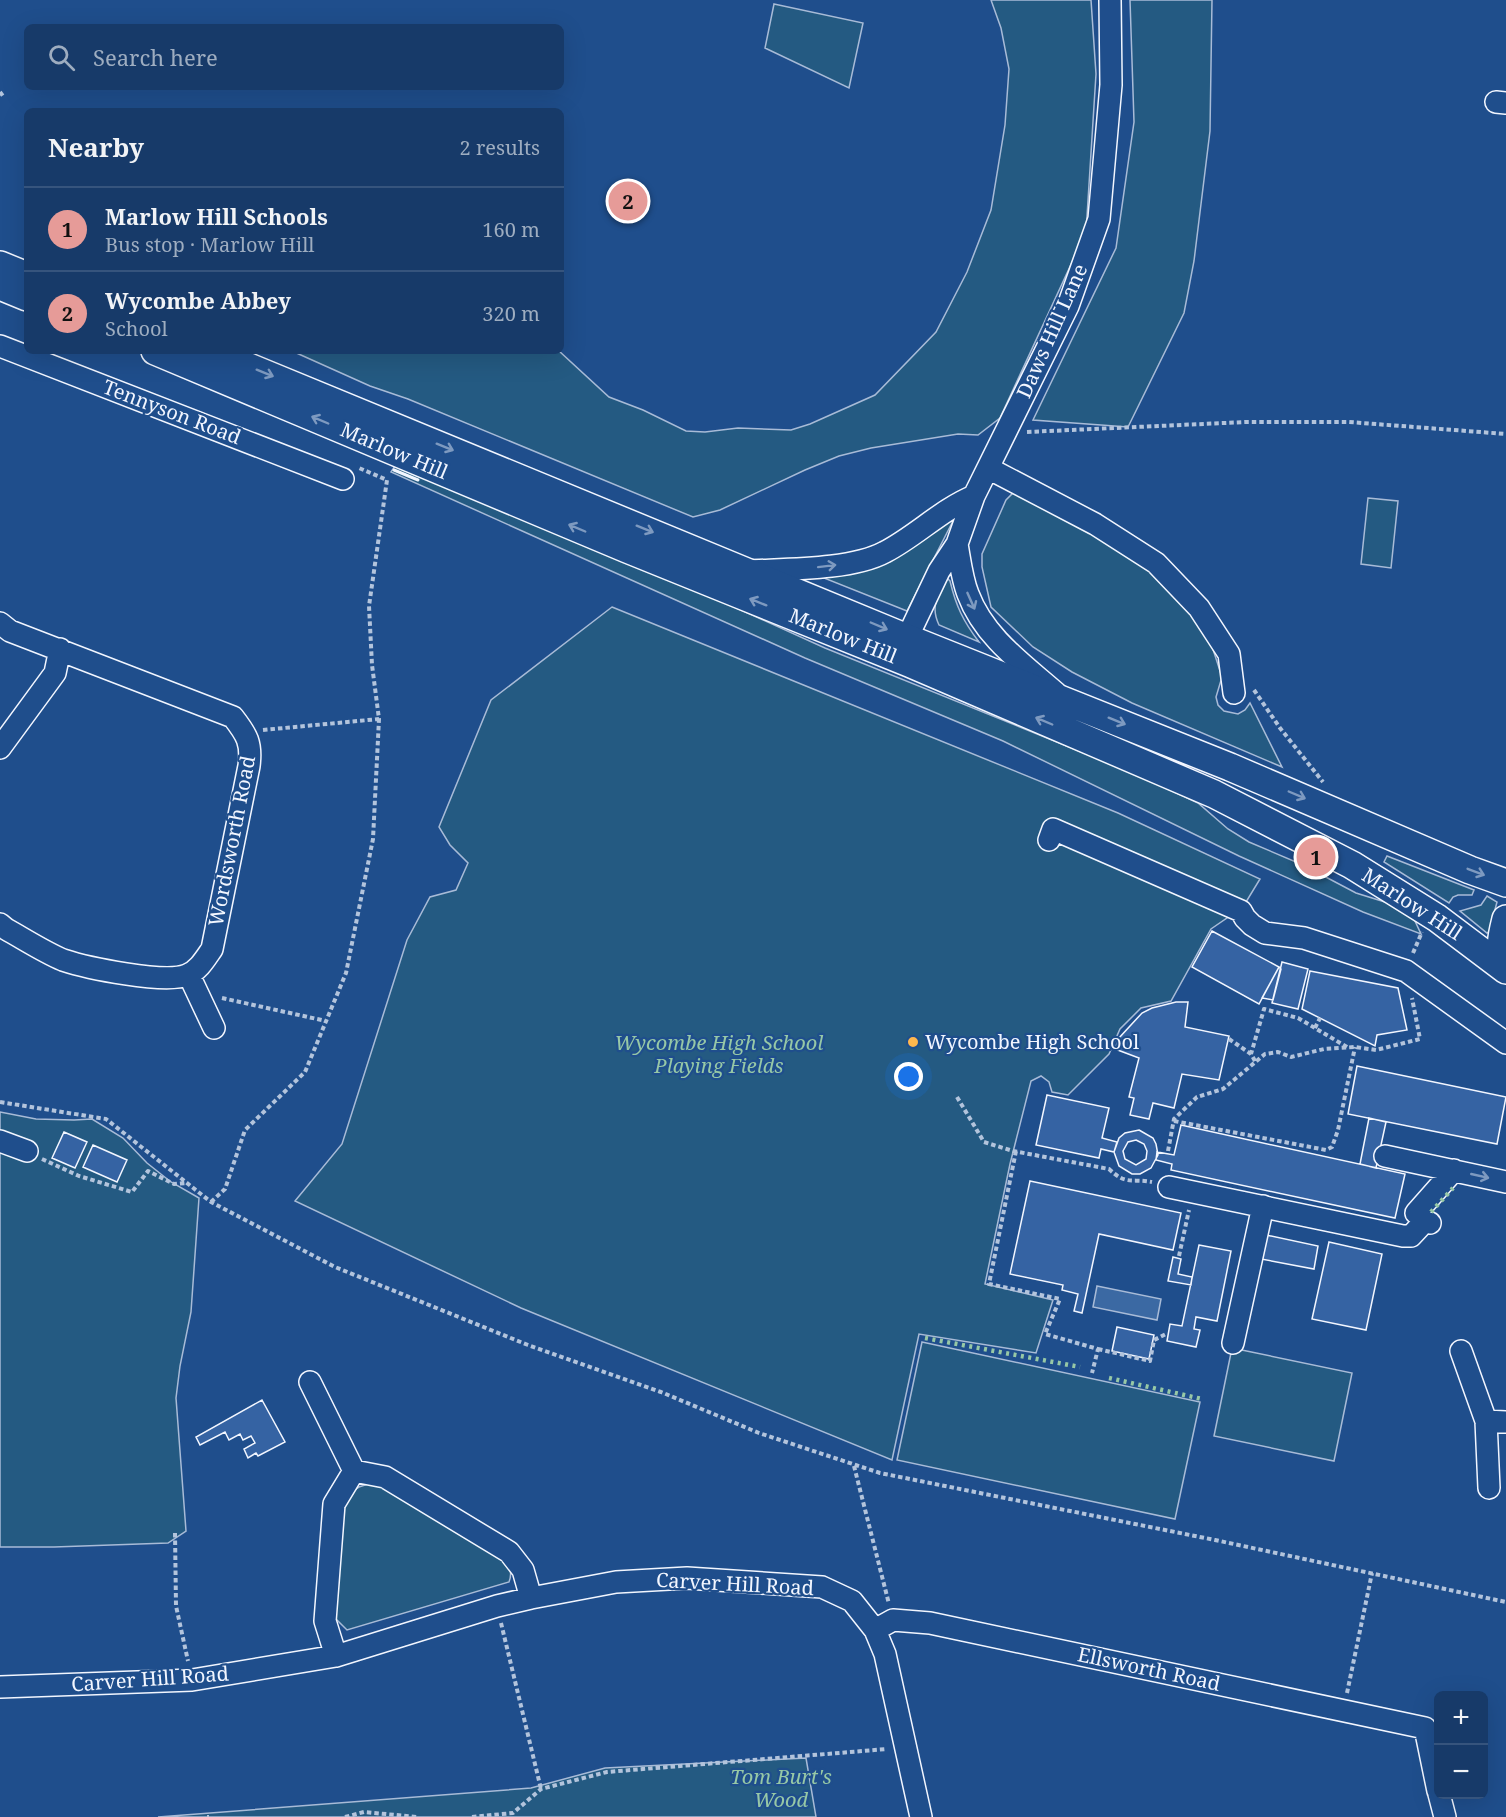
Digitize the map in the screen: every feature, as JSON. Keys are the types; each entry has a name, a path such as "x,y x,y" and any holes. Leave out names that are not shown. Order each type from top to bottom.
{"main road":[{"path":"0,265 24,275"},
{"path":"0,286 24,296"},
{"name":"Marlow Hill","path":"162,354 627,549 908,650 1062,698 1470,870 1506,883"},
{"name":"Marlow Hill","path":"217,354 748,571 908,650 1214,794 1341,859 1437,918 1506,970"},
{"path":"1506,919 1501,942 1506,965"}],"street":[{"name":"Daws Hill Lane","path":"908,650 939,571 957,544 988,468 1068,306 1099,219 1111,86 1110,0"},
{"name":"Tennyson Road","path":"0,346 343,479"},
{"path":"988,468 1095,524 1156,563 1199,608 1229,654 1241,688"},
{"path":"748,571 828,566 882,554 960,502 975,496"},
{"path":"957,544 967,593 979,618 994,639 1062,698"},
{"name":"Wordsworth Road","path":"0,623 10,631 233,717 245,732 251,751 249,766 212,949 199,968 193,984"},
{"path":"0,748 55,673 60,649"},
{"path":"1049,840 1053,829 1200,892 1241,911 1252,925 1265,933 1304,938 1406,971 1506,1043"},
{"path":"0,924 63,959 120,974 178,978 193,984 214,1028"},
{"path":"0,1141 27,1151"},
{"path":"1385,1156 1506,1182"},
{"path":"1165,1185 1411,1236 1454,1170"},
{"path":"1233,1343 1263,1206"},
{"path":"1461,1351 1496,1421 1489,1488"},
{"path":"310,1382 354,1471"},
{"path":"354,1471 385,1477 509,1552 523,1570 531,1598"},
{"path":"336,1656 325,1621 334,1504 354,1471"},
{"name":"Carver Hill Road","path":"0,1687 192,1680 336,1656 497,1606 616,1582 687,1578 822,1587 852,1602 884,1625 885,1654 921,1817"},
{"name":"Ellsworth Road","path":"884,1625 930,1623 1425,1728 1434,1770"},
{"path":"1440,1799 1445,1817"}],"path":[{"path":"1005,434 1246,422 1349,422 1506,434"},
{"path":"211,1202 225,1189 244,1131 305,1072 346,973 373,839 379,719 372,664 369,606 387,480 377,476"},
{"path":"1241,688 1280,728 1328,788"},
{"path":"245,732 379,719"},
{"path":"1168,1151 1173,1121 1197,1097 1223,1089 1265,1054 1278,1052 1291,1057 1324,1048 1355,1047 1376,1050 1420,1039 1406,971 1423,931"},
{"path":"193,984 326,1021"},
{"path":"1251,1054 1264,1009 1298,1018 1348,1048"},
{"path":"1315,1028 1320,1018"},
{"path":"1229,1039 1251,1054 1255,1061"},
{"path":"1173,1121 1326,1150 1332,1147 1338,1130 1355,1047"},
{"path":"957,1097 984,1142 1016,1151 1109,1169 1121,1180 1142,1180 1165,1185"},
{"path":"0,1102 106,1119 211,1202 335,1267 528,1345 661,1392 759,1433 854,1465 880,1473 1506,1602"},
{"path":"27,1151 79,1176 132,1192 148,1171 174,1184 186,1183"},
{"path":"1016,1151 989,1284 1060,1299 1045,1334 1098,1349 1150,1361 1154,1340 1166,1334"},
{"path":"1179,1256 1193,1191"},
{"path":"1092,1373 1098,1349"},
{"path":"854,1465 884,1625"},
{"path":"175,1533 176,1606 192,1680"},
{"path":"1344,1709 1372,1574"},
{"path":"497,1606 542,1789"},
{"path":"472,1817 513,1813 542,1789 607,1773 906,1747"},
{"path":"345,1817 364,1812 417,1817"}],"green space":[{"path":"991,0 1091,0 1096,74 1086,232 1000,418 978,435 958,434 871,448 839,456 720,510 693,517 408,399 370,386 299,354 562,354 609,397 643,410 686,431 705,432 738,428 791,430 875,395 936,332 967,272 991,210 1005,125 1009,69 1001,28"},
{"path":"1130,0 1212,0 1210,131 1194,261 1184,313 1128,427 1033,420 1116,248 1134,122"},
{"path":"774,4 863,23 849,88 765,48"},
{"path":"395,466 701,592 825,648 1138,775 1198,803 1228,829 1249,842 1303,865 1356,893 1401,907 1414,919 1421,934 1363,912 1239,856 1003,741 805,658 391,472"},
{"path":"1013,493 1045,506 1148,566 1184,596 1209,637 1222,677 1216,697 1218,705 1224,711 1238,714 1250,703 1282,767 1132,703 1072,672 1033,647 991,607 982,567 982,554 1006,500"},
{"path":"1368,498 1398,501 1391,568 1361,564"},
{"path":"956,515 907,611 819,576"},
{"path":"948,579 961,613 979,642 939,625 935,607"},
{"name":"Wycombe High School Playing Fields","path":"612,607 1118,813 1260,879 1243,907 1211,929 1171,1001 1141,1008 1120,1029 1109,1054 1068,1095 1052,1092 1049,1082 1041,1076 1031,1081 1010,1164 985,1284 1053,1300 1036,1353 919,1334 892,1460 521,1308 295,1201 342,1144 407,940 430,897 456,890 468,863 450,845 439,827 491,700"},
{"path":"1387,856 1474,890 1472,895 1458,895 1453,897 1449,903 1384,862"},
{"path":"1487,896 1497,902 1487,933 1460,911 1481,905"},
{"path":"0,1112 36,1119 92,1119 123,1138 147,1163 171,1182 199,1198 191,1312 176,1398 186,1531 168,1543 0,1547"},
{"path":"922,1342 1200,1402 1175,1519 897,1460"},
{"path":"1232,1348 1352,1373 1334,1461 1214,1436"},
{"path":"374,1482 504,1556 509,1566 509,1582 347,1630 336,1619 331,1609 346,1495"},
{"name":"Tom Burt's Wood","path":"806,1758 816,1817 158,1817 531,1788 605,1768"}],"shaded area":[{"path":"1097,1286 1161,1299 1157,1320 1093,1307"}],"building":[{"path":"1212,931 1279,967 1259,1004 1192,967"},
{"path":"1282,962 1308,969 1298,1009 1272,1003"},
{"path":"1279,967 1281,969 1273,1000 1262,998"},
{"path":"1310,971 1398,988 1407,1030 1377,1035 1375,1046 1302,1009"},
{"path":"1176,1002 1188,1002 1185,1027 1229,1036 1219,1080 1182,1074 1174,1108 1153,1103 1149,1119 1130,1115 1134,1098 1129,1097 1139,1058 1115,1049 1119,1038 1142,1013"},
{"path":"1357,1066 1506,1097 1497,1144 1348,1114"},
{"path":"1047,1095 1109,1108 1102,1138 1117,1142 1114,1152 1101,1149 1099,1158 1036,1145"},
{"path":"1369,1118 1386,1122 1376,1168 1360,1164"},
{"path":"1181,1125 1405,1174 1395,1218 1171,1170 1172,1164 1156,1160 1157,1152 1174,1155"},
{"path":"1139,1130 1153,1138 1156,1144 1158,1155 1151,1168 1140,1174 1132,1174 1119,1166 1114,1152 1119,1138 1125,1133","holes":["1136,1140 1144,1144 1147,1151 1146,1159 1136,1165 1125,1159 1123,1151 1128,1142"]},
{"path":"64,1132 87,1142 75,1168 52,1158"},
{"path":"93,1145 127,1160 117,1182 83,1167"},
{"path":"1030,1181 1181,1213 1173,1250 1099,1234 1082,1313 1074,1311 1078,1294 1062,1290 1063,1285 1010,1274"},
{"path":"1266,1235 1318,1246 1314,1269 1261,1259"},
{"path":"1329,1242 1382,1254 1366,1330 1312,1319"},
{"path":"1199,1245 1231,1251 1217,1321 1196,1317 1194,1329 1200,1330 1196,1347 1167,1341 1170,1324 1182,1326"},
{"path":"1173,1257 1181,1259 1178,1274 1192,1277 1191,1285 1168,1281"},
{"path":"1117,1327 1154,1335 1149,1359 1112,1351"},
{"path":"262,1400 285,1442 258,1456 256,1453 248,1458 244,1449 255,1443 251,1436 243,1440 240,1434 229,1440 225,1432 200,1445 196,1437"}],"hedge":[{"path":"1431,1212 1453,1188"},
{"path":"925,1338 1080,1367"},
{"path":"1109,1378 1202,1399"}],"wall":[{"path":"394,470 418,480"}],"place":[{"name":"Wycombe Abbey","path":"628,201"},
{"name":"Marlow Hill Schools","path":"1316,857"},
{"name":"Wycombe High School","path":"913,1042"}]}
